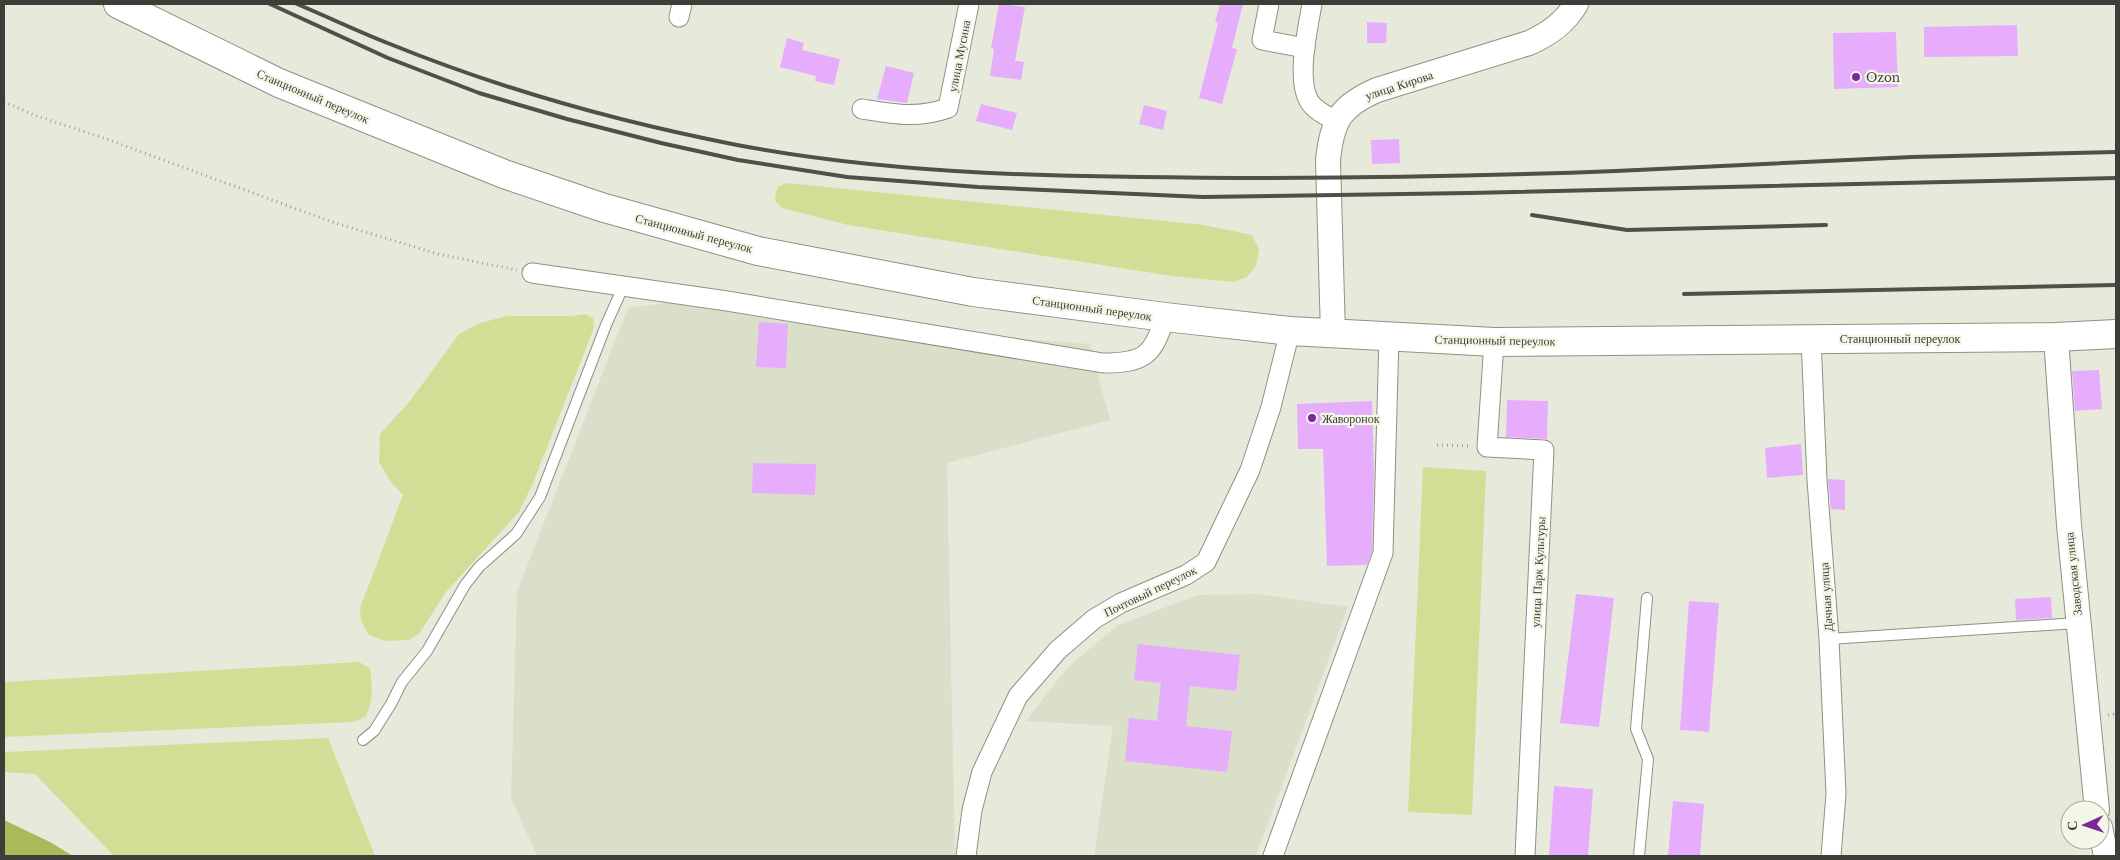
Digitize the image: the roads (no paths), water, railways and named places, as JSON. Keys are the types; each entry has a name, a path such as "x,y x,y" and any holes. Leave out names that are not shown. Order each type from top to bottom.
{"main road":[{"name":"Станционный переулок","path":"118,4 279,83 504,174 602,207 758,251 973,292 1290,331 1494,342 2056,337 2116,334"}],"street":[{"name":"улица Мусина","path":"862,109 909,116 934,114 948,108 969,4"},
{"path":"1269,4 1262,40 1305,48"},
{"path":"1312,4 1305,48 1304,87 1309,101 1318,111 1337,121"},
{"name":"улица Кирова","path":"1333,334 1328,160 1331,136 1337,121 1348,107 1359,98 1377,90 1520,46 1546,35 1559,26 1576,4"},
{"path":"532,273 623,288 736,303 1103,363 1132,362 1142,357 1158,341 1165,317"},
{"name":"Почтовый переулок","path":"966,856 972,810 982,772 1018,696 1058,650 1094,619 1121,603 1186,575 1206,562 1250,470 1272,407 1290,331"},
{"path":"1273,856 1383,553 1390,337"},
{"name":"Заводская улица","path":"2056,337 2068,525 2096,800"},
{"name":"Дачная улица","path":"1811,338 1817,480 1829,639 1836,794 1832,856"},
{"name":"улица Парк Культуры","path":"1494,342 1487,447 1544,450 1525,856"}],"lane":[{"path":"363,740 374,731 402,682 427,651 465,584 479,567 516,534 540,498 599,343 623,288"},
{"path":"1639,856 1648,759 1636,729 1647,598"},
{"path":"1829,639 2078,623"}],"railway":[{"path":"270,4 388,58 479,93 567,119 661,143 738,160 847,177 978,187 1203,197 1469,193 2116,178"},
{"path":"297,4 378,39 474,76 605,115 737,145 799,155 923,169 1111,177 1379,177 1568,173 1912,157 2116,152"},
{"path":"1532,215 1627,230 1826,225"},
{"path":"1684,294 2116,285"}],"place":[{"name":"Ozon","path":"1856,77"},
{"name":"Жаворонок","path":"1312,418"}]}
